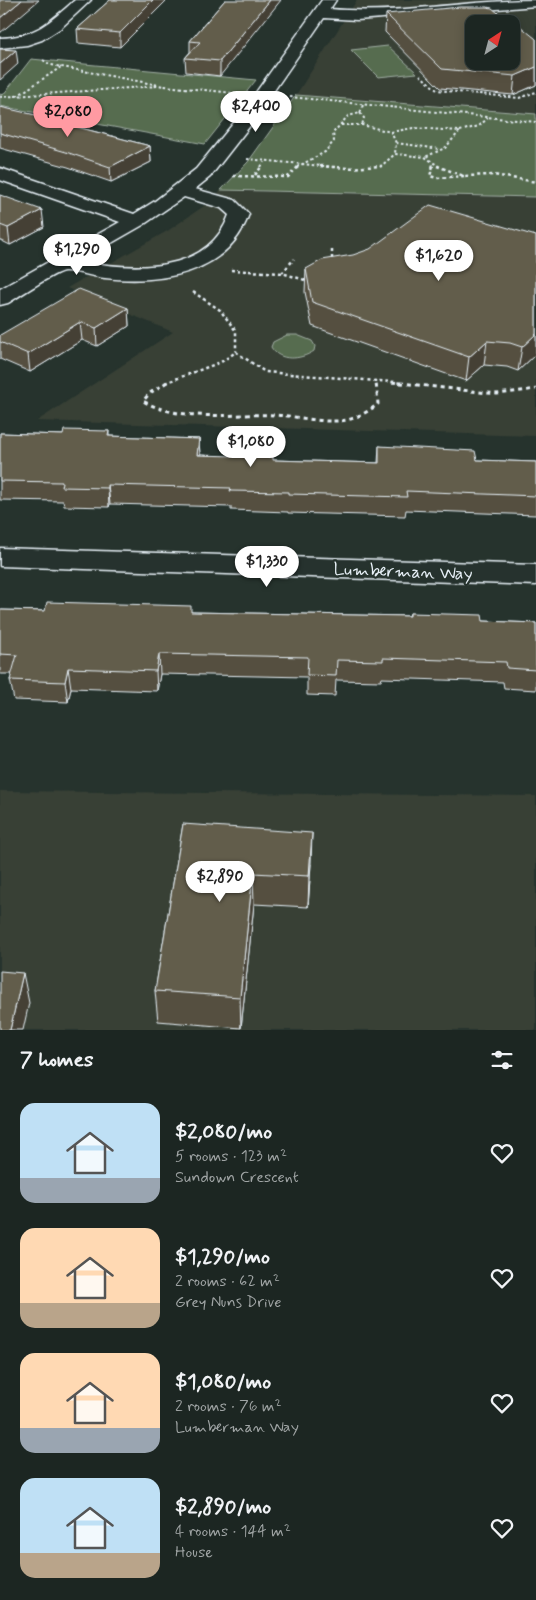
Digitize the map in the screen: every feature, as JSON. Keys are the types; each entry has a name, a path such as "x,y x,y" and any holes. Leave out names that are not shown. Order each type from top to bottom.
{"street":[{"path":"6,43 39,37 84,0"},
{"path":"0,298 136,221 182,190 203,173 219,155 325,6 357,16 533,2"},
{"path":"0,174 136,221"},
{"path":"61,264 108,273 149,273 177,270 210,253 227,237 236,224 239,214 228,204 182,190"},
{"name":"Lumberman Way","path":"0,557 536,575"}],"path":[{"path":"6,43 23,47 51,65 164,86 239,93"},
{"path":"16,97 62,66"},
{"path":"420,75 437,90 519,98 536,92"},
{"path":"0,97 164,86"},
{"path":"284,97 536,122"},
{"path":"360,113 363,105"},
{"path":"232,176 288,177 300,164 325,152 334,141 333,132 348,116 360,113"},
{"path":"360,113 364,118 362,125"},
{"path":"340,125 362,125 391,132 412,128 460,132 479,126 489,118"},
{"path":"219,155 264,162 380,167 395,154 396,143 391,132"},
{"path":"395,154 425,157 445,148 460,132"},
{"path":"396,143 440,149"},
{"path":"425,157 433,164 464,176"},
{"path":"255,175 264,162"},
{"path":"433,164 430,176 437,178 494,175 536,182"},
{"path":"332,250 332,264"},
{"path":"200,258 219,268 282,273 311,281"},
{"path":"282,273 294,259"},
{"path":"193,292 220,310 236,331 236,352"},
{"path":"236,352 220,363 172,379 149,393 144,401 150,406 196,415 275,415 344,420 366,413 378,404 376,380"},
{"path":"236,352 264,372 333,379 376,380 497,394 536,389"}],"shaded area":[{"path":"357,0 536,0 536,114 296,95"},
{"path":"221,190 536,197 536,436 37,421 173,332 67,288 169,230 207,204"},
{"path":"0,791 536,796 536,1030 0,1030"}],"green space":[{"path":"388,46 417,73 378,77 351,50"},
{"path":"31,59 256,80 205,144 0,106 0,94 3,95"},
{"path":"296,95 536,114 536,197 221,190 248,162"},
{"path":"287,335 297,335 312,341 315,346 314,351 297,358 279,355 271,347 273,342"}],"building":[{"path":"0,0 22,0 0,18"},
{"path":"110,0 153,0 120,33 77,29"},
{"path":"225,0 270,0 220,61 185,58 200,42 190,41"},
{"path":"460,7 492,8 501,15 465,15 465,70 520,70 520,26 536,39 536,67 515,76 442,69 386,14"},
{"path":"0,49 16,50 0,64"},
{"path":"0,107 80,125 77,127 150,146 110,167 0,133"},
{"path":"0,195 42,210 8,228 0,225"},
{"path":"430,205 536,236 536,334 522,347 510,343 487,341 469,357 312,302 306,269 322,260 353,255 370,249"},
{"path":"79,289 128,308 96,328 80,322 28,354 0,342 0,335"},
{"path":"64,430 109,431 108,436 199,439 197,455 273,457 273,460 379,463 379,446 475,451 477,460 536,462 536,496 406,491 407,497 288,494 288,492 230,491 231,488 108,485 108,488 61,487 62,482 0,481 0,433 63,435"},
{"path":"47,602 191,606 191,612 410,616 410,613 482,615 483,621 536,623 536,670 507,668 506,662 383,658 383,661 337,660 336,676 307,675 308,657 159,654 156,671 68,668 65,682 10,680 17,655 0,654 0,610 45,611"},
{"path":"183,824 312,833 309,876 253,873 240,997 155,991"},
{"path":"0,971 23,973 10,1030 0,1030"}]}
